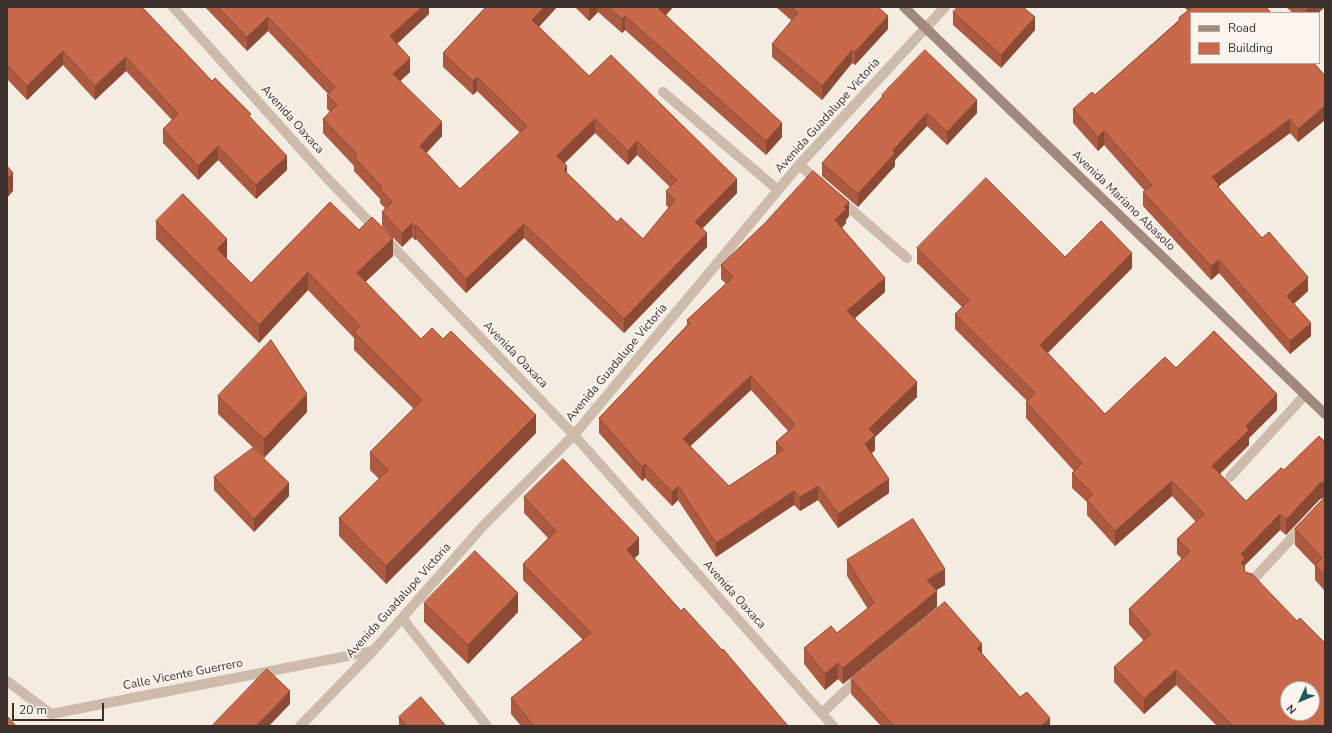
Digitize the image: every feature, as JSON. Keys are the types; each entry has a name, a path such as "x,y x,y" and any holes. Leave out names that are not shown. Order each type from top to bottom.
{"street":[{"name":"Avenida Oaxaca","path":"173,7 324,175 574,435 833,726"},
{"name":"Avenida Mariano Abasolo","path":"904,7 1325,414"},
{"name":"Avenida Guadalupe Victoria","path":"300,726 373,651 483,526 574,435 799,165 945,7"},
{"path":"663,92 778,190"},
{"path":"799,165 907,258"},
{"path":"1230,477 1305,395"},
{"path":"1250,583 1309,520"},
{"path":"402,618 487,726"},
{"name":"Calle Vicente Guerrero","path":"7,681 50,714 373,651"},
{"path":"822,713 872,667"}],"building":[{"path":"7,7 142,7 212,81 215,78 251,114 249,116 287,156 256,185 218,146 198,166 163,129 178,114 126,57 95,86 63,51 27,86 7,65"},
{"path":"218,7 422,7 390,36 410,58 393,74 442,122 420,146 460,189 527,126 477,77 473,81 443,53 486,7 544,7 532,20 589,76 611,55 737,179 695,222 707,233 624,319 524,224 466,279 416,225 415,226 412,223 402,233 382,212 392,202 380,189 382,187 354,157 357,154 323,119 337,105 327,95 335,87 268,17 247,37","holes":["595,119 628,151 637,141 677,180 666,191 675,200 643,239 621,218 617,222 564,170 567,166 557,156"]},
{"path":"609,7 661,7 659,9 782,123 766,141 625,16 622,19"},
{"path":"791,7 878,7 888,16 855,52 852,50 822,86 772,44 798,13"},
{"path":"958,7 1023,7 1035,17 1001,55 953,12"},
{"path":"1193,7 1266,7 1270,12 1190,12 1190,64 1315,64 1325,76 1325,106 1298,129 1290,119 1212,177 1219,185 1217,186 1262,238 1269,232 1308,277 1287,296 1311,323 1290,341 1219,260 1211,266 1143,192 1152,185 1104,131 1098,137 1073,109 1092,92 1095,95 1180,20 1179,18"},
{"path":"1302,7 1310,7 1306,10"},
{"path":"925,50 977,100 947,132 927,113 893,150 895,153 858,194 822,163 883,96 882,95"},
{"path":"7,166 13,173 7,179"},
{"path":"813,171 849,202 844,207 846,209 835,220 885,278 847,311 917,382 869,429 875,435 865,444 889,479 838,514 818,486 800,497 794,491 716,543 678,486 672,492 645,464 642,467 599,418 690,323 687,320 733,277 721,265 765,223","holes":["751,376 795,425 776,442 783,450 729,486 683,439"]},
{"path":"986,178 1065,257 1101,221 1132,253 1040,345 1105,414 1165,357 1176,368 1214,331 1277,394 1246,426 1249,430 1212,466 1246,501 1281,468 1284,470 1319,436 1325,442 1325,482 1320,483 1286,520 1280,514 1241,554 1245,558 1241,563 1244,566 1245,572 1252,574 1297,621 1300,618 1325,643 1325,726 1233,726 1176,670 1144,699 1114,667 1151,634 1129,609 1190,551 1177,539 1204,514 1172,481 1115,531 1087,500 1093,494 1072,473 1082,463 1026,402 1035,393 955,314 969,300 917,248"},
{"path":"183,194 227,239 217,249 251,283 330,202 359,230 372,217 393,238 357,273 421,339 432,328 443,339 451,331 536,415 386,566 339,518 388,470 370,452 422,400 354,332 360,326 308,272 259,325 156,221"},
{"path":"271,340 307,394 264,439 218,396"},
{"path":"253,448 289,483 254,519 214,477"},
{"path":"563,459 639,538 627,550 681,611 684,608 722,650 723,649 788,726 534,726 511,698 591,633 523,564 556,531 524,497"},
{"path":"1325,497 1325,575 1315,565 1322,558 1295,529"},
{"path":"913,519 945,569 927,580 937,591 843,668 838,663 825,674 804,648 831,626 837,633 874,603 847,560"},
{"path":"475,551 518,593 468,645 424,603"},
{"path":"945,602 982,644 977,648 1020,697 1027,692 1050,718 1041,726 894,726 851,679"},
{"path":"267,669 290,691 256,726 212,726"},
{"path":"421,697 446,726 407,726 399,717"},
{"path":"7,716 16,726 7,726"}]}
